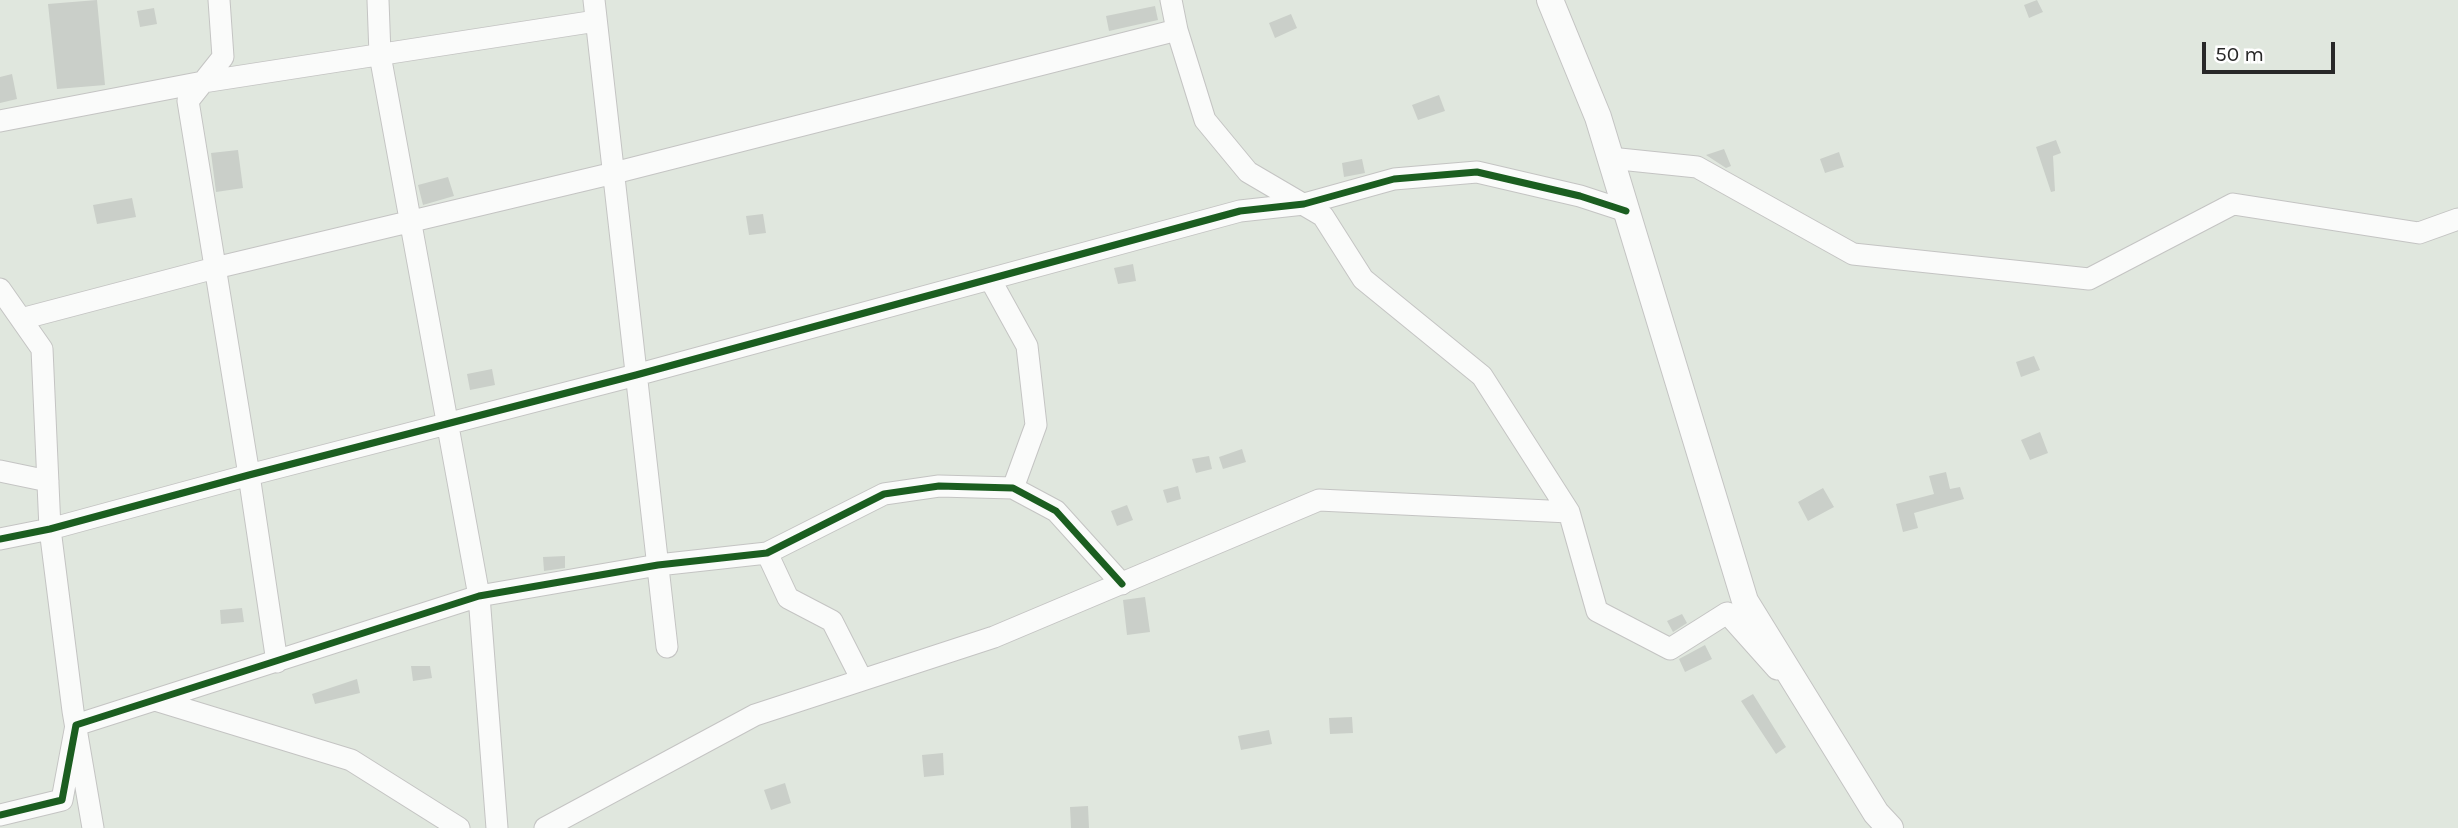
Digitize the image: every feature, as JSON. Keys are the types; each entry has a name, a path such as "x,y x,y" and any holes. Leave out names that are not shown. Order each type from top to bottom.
{"street":[{"path":"219,0 223,57 188,101 250,475 277,662"},
{"path":"378,0 380,55 480,596 497,828"},
{"path":"1171,0 1177,30 1205,120 1248,172 1323,216 1363,279 1482,376 1569,512 1597,611 1670,649 1727,613 1807,701"},
{"path":"1549,0 1598,117 1745,601 1876,813 1890,828"},
{"path":"0,121 203,82 380,55 595,10 667,647"},
{"path":"21,319 215,268 614,173 1177,30"},
{"path":"1610,158 1697,167 1853,254 2088,279 2233,204 2419,233 2458,219"},
{"path":"0,539 50,529 636,375 1240,211 1304,204 1394,179 1477,172 1580,196 1626,211"},
{"path":"990,279 1027,346 1036,425 1013,488"},
{"path":"0,289 42,349 50,529 76,725 93,828"},
{"path":"0,471 48,481"},
{"path":"76,725 480,596 658,565 767,554 884,494 939,486 1013,488 1056,511 1122,584"},
{"path":"545,828 755,715 994,637 1318,500 1569,512"},
{"path":"767,554 788,598 832,621 862,680"},
{"path":"155,700 351,760 458,828"},
{"path":"0,815 62,800 76,725"}],"building":[{"path":"97,0 105,85 57,89 48,4"},
{"path":"2037,0 2043,12 2029,18 2024,5"},
{"path":"1155,6 1158,20 1109,31 1106,16"},
{"path":"154,8 157,24 140,27 137,11"},
{"path":"1291,14 1297,28 1275,38 1269,23"},
{"path":"12,74 17,99 0,103 0,77"},
{"path":"1439,95 1445,111 1418,120 1412,105"},
{"path":"2056,140 2061,153 2053,156 2055,191 2051,192 2036,147"},
{"path":"1724,149 1731,166 1726,168 1706,155"},
{"path":"238,150 243,188 216,192 211,153"},
{"path":"1839,152 1844,167 1825,173 1820,159"},
{"path":"1362,159 1365,173 1344,177 1342,163"},
{"path":"448,177 454,196 423,205 418,185"},
{"path":"132,198 136,217 97,224 93,205"},
{"path":"763,214 766,233 749,235 746,216"},
{"path":"1133,264 1136,281 1118,284 1114,268"},
{"path":"2034,356 2040,370 2021,377 2016,362"},
{"path":"492,369 495,385 470,390 467,374"},
{"path":"2040,432 2048,453 2030,460 2021,440"},
{"path":"1242,449 1246,462 1223,469 1219,457"},
{"path":"1209,456 1212,469 1196,473 1192,459"},
{"path":"1946,472 1950,489 1960,487 1964,499 1914,513 1918,528 1903,532 1896,504 1934,494 1929,476"},
{"path":"1178,486 1181,499 1167,503 1163,490"},
{"path":"1823,488 1834,507 1808,521 1798,502"},
{"path":"1127,505 1133,520 1117,526 1111,511"},
{"path":"565,556 565,568 544,571 543,557"},
{"path":"1145,597 1150,632 1127,635 1123,600"},
{"path":"242,608 244,622 221,624 220,610"},
{"path":"1682,614 1687,623 1673,632 1667,621"},
{"path":"1705,645 1712,659 1685,672 1679,659"},
{"path":"411,666 430,666 432,678 413,681"},
{"path":"357,679 360,693 315,704 312,694"},
{"path":"1753,694 1786,747 1776,754 1741,701"},
{"path":"1352,717 1353,733 1330,734 1329,718"},
{"path":"1269,730 1272,744 1241,750 1238,736"},
{"path":"943,753 944,775 924,777 922,755"},
{"path":"785,783 791,803 771,810 764,790"},
{"path":"1088,806 1089,828 1071,828 1070,807"}],"cycle path":[{"path":"0,539 50,529 636,375 1240,211 1304,204 1394,179 1477,172 1580,196 1626,211"},
{"path":"0,815 62,800 76,725 479,596 658,565 767,553 884,494 939,486 1013,488 1056,511 1122,584"}]}
